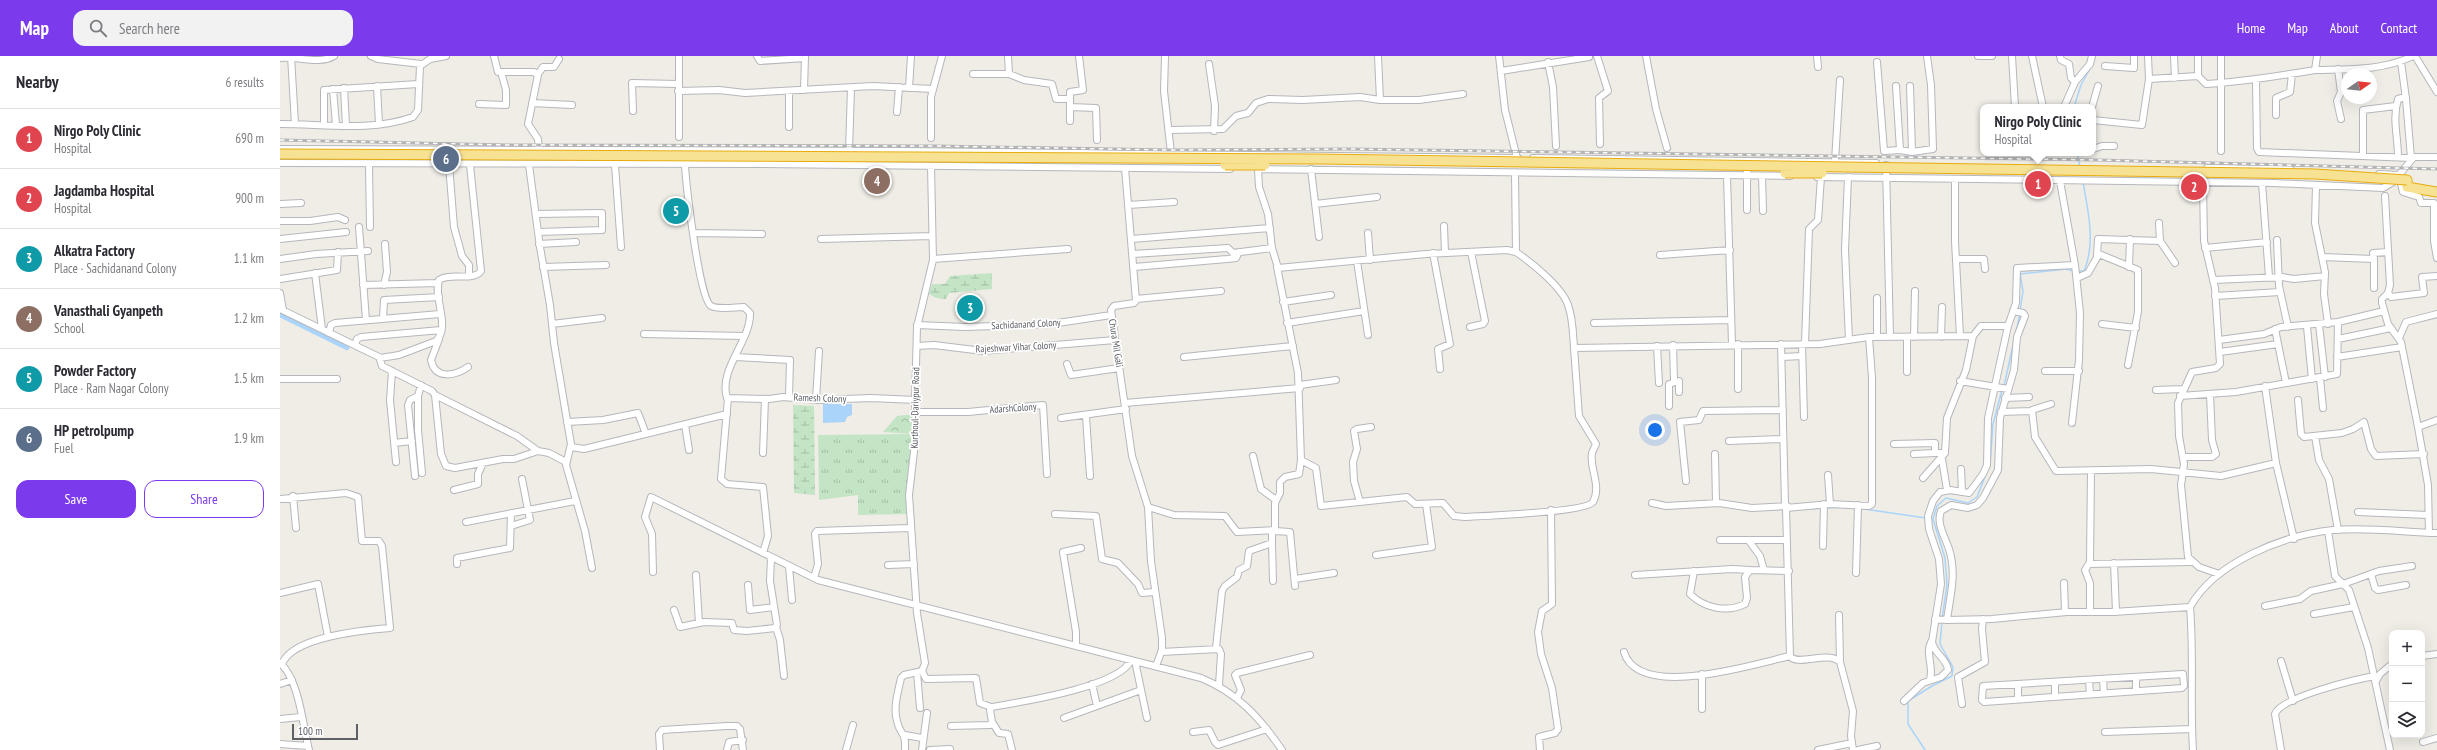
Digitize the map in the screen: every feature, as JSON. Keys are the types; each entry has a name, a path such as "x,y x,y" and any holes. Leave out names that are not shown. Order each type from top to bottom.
{"highway":[{"path":"280,154 1316,159 2315,174 2407,184 2437,192"},
{"path":"280,159 726,160 1310,165 2004,176 2267,178 2407,184"}],"street":[{"path":"291,56 296,124"},
{"path":"280,58 291,56 308,59 334,56"},
{"path":"371,56 378,59 422,64 446,56"},
{"path":"280,124 346,126 379,124 416,115 418,110 418,84 422,64 419,56"},
{"path":"494,56 497,71 538,74"},
{"path":"679,56 679,137"},
{"path":"758,56 759,61 774,58 805,57 804,90"},
{"path":"909,88 911,56"},
{"path":"931,138 933,89 942,56"},
{"path":"1008,56 1009,74"},
{"path":"1070,121 1070,92 1083,90 1079,56"},
{"path":"1165,56 1164,95 1170,130 1171,153"},
{"path":"1378,56 1378,91 1380,100"},
{"path":"1499,56 1505,110 1517,158"},
{"path":"1501,71 1589,56"},
{"path":"1597,56 1608,91 1599,98 1600,144"},
{"path":"1646,56 1656,109 1668,148"},
{"path":"1817,56 1818,67"},
{"path":"1877,62 1884,151 1900,147 1912,152 1933,149 1931,85 1927,56"},
{"path":"1978,56 1992,56"},
{"path":"2012,56 2015,104"},
{"path":"2032,56 2042,104"},
{"path":"2060,56 2061,60 2069,64 2071,78 2077,85"},
{"path":"2066,104 2088,68 2092,56"},
{"path":"2104,66 2134,68 2134,56"},
{"path":"2096,120 2142,126 2150,79 2148,56"},
{"path":"2174,56 2175,78"},
{"path":"2198,56 2198,76 2206,84 2256,80 2266,77 2314,70 2376,68 2401,62 2414,56 2437,92"},
{"path":"2220,56 2221,151"},
{"path":"2314,70 2317,56"},
{"path":"539,150 538,139 528,127 538,74 543,67 554,67 559,59"},
{"path":"1548,62 1553,87 1556,146"},
{"path":"280,163 1311,169 2070,182 2262,183 2383,188 2393,182 2411,158 2406,97 2401,62"},
{"path":"1209,64 1215,110 1214,131"},
{"path":"2338,69 2341,92 2337,101 2341,119"},
{"path":"479,104 506,105 506,90 501,72"},
{"path":"973,74 1009,74 1024,80 1052,84 1056,99 1070,99"},
{"path":"2276,115 2276,98 2290,92 2292,74"},
{"path":"2150,79 2198,76"},
{"path":"1835,161 1840,80"},
{"path":"2256,80 2257,148 2259,152 2411,158 2421,155 2437,157"},
{"path":"632,111 632,83 678,84"},
{"path":"324,125 323,91 344,88 418,84"},
{"path":"377,86 379,124"},
{"path":"1896,86 1900,147"},
{"path":"1910,86 1912,152"},
{"path":"2093,104 2098,86"},
{"path":"678,91 789,92 804,90 899,87 933,89"},
{"path":"897,112 899,87"},
{"path":"344,88 346,126"},
{"path":"849,151 851,88"},
{"path":"333,89 336,126"},
{"path":"1369,98 1378,91"},
{"path":"789,92 789,128"},
{"path":"1170,130 1214,131 1225,128 1236,116 1248,113 1256,103 1268,99 1306,100 1369,98 1380,100 1423,100 1463,94"},
{"path":"2398,157 2398,139 2394,124 2396,106 2398,99 2406,97"},
{"path":"532,103 572,105"},
{"path":"2363,156 2363,110 2396,106"},
{"path":"1070,107 1096,108 1096,140"},
{"path":"2096,148 2102,146 2114,146"},
{"path":"280,149 1171,153 1835,161 2088,167 2293,169 2399,175"},
{"path":"443,150 454,227 462,256 469,265 469,276"},
{"path":"659,165 660,150"},
{"path":"900,151 900,166"},
{"path":"1111,168 1112,153"},
{"path":"1235,154 1235,169"},
{"path":"1538,158 1538,173"},
{"path":"1747,160 1747,210"},
{"path":"1886,163 1890,337"},
{"path":"369,164 370,227"},
{"path":"363,285 438,283 444,278 469,276 480,273 481,267 470,165"},
{"path":"529,165 539,244 571,446 566,462 575,501 585,531 592,568"},
{"path":"615,165 622,247"},
{"path":"685,165 700,276 709,304 744,308 749,310 750,317 729,375 721,479 727,484 763,487 768,536 763,553"},
{"name":"Kurthoul-Dariypur Road","path":"920,708 920,671 925,663 917,613 918,604 910,528 909,495 916,434 915,400 917,326 933,259 930,166"},
{"path":"2051,166 2051,181"},
{"path":"1125,168 1136,299 1221,291"},
{"path":"1258,169 1260,187 1268,214 1272,248 1300,386 1301,460 1299,474 1281,480 1280,493 1276,500 1272,543 1273,581"},
{"path":"1311,169 1319,237"},
{"path":"1515,173 1516,252"},
{"path":"2399,175 2403,192 2419,197 2421,203 2434,203 2434,245 2437,258"},
{"path":"1727,176 1731,320 1735,344 1738,389"},
{"path":"1762,176 1763,211"},
{"path":"1804,417 1802,356 1808,224 1818,220 1821,177"},
{"path":"1848,178 1845,250 1849,340"},
{"path":"1955,180 1956,259 1960,336"},
{"path":"2060,181 2077,276 2077,302 2080,313 2079,371 2072,423"},
{"path":"2203,182 2205,248 2213,280 2220,352 2218,367 2192,372 2180,396 2178,423 2183,457 2182,473 2185,540 2188,557 2191,562 2199,567 2219,574"},
{"path":"2262,183 2269,277"},
{"path":"2316,185 2315,223 2325,276 2328,324"},
{"path":"2385,196 2390,275 2388,293 2382,299 2384,311 2391,328 2399,338 2402,347 2424,454 2428,484 2429,533"},
{"path":"1315,204 1377,197"},
{"path":"1128,205 1174,202"},
{"path":"280,204 301,203"},
{"path":"536,214 602,213 602,230 538,232"},
{"path":"280,221 310,221 338,217 345,220"},
{"path":"2159,224 2160,241 2175,263"},
{"path":"1444,226 1445,253"},
{"path":"359,227 366,320"},
{"path":"1132,239 1270,228"},
{"path":"280,239 346,232"},
{"path":"694,233 762,234"},
{"path":"1368,233 1370,260"},
{"path":"821,239 932,236"},
{"path":"2077,276 2088,273 2097,255 2098,239 2160,241"},
{"path":"2129,266 2130,239"},
{"path":"2277,240 2278,277 2288,327"},
{"path":"539,244 576,242"},
{"path":"2205,248 2267,242"},
{"path":"384,285 387,272 385,244"},
{"path":"1133,254 1228,248 1233,252 1239,252 1272,248"},
{"path":"933,259 1068,249"},
{"path":"280,259 360,250 368,251"},
{"path":"1277,268 1433,253 1507,250 1516,252 1526,259 1562,293 1570,312 1579,416 1596,444 1592,455 1595,491 1593,501 1590,504 1566,510 1458,516 1452,514 1443,503 1426,504 1410,500 1407,497 1321,506 1316,468 1301,460"},
{"path":"1660,255 1730,250"},
{"path":"280,279 337,270 338,252"},
{"path":"1134,267 1236,258 1239,252"},
{"path":"1470,327 1485,322 1471,252"},
{"path":"2374,288 2373,253 2388,252"},
{"path":"1433,253 1450,344 1438,349 1440,369"},
{"path":"2097,255 2101,254 2129,266 2139,273 2136,328 2128,365"},
{"path":"2322,257 2374,259"},
{"path":"1956,259 1984,259 1985,268"},
{"path":"1357,261 1368,335"},
{"path":"543,267 606,265"},
{"path":"1934,501 1943,506 1951,505 1971,507 1983,498 1998,470 1998,435 2001,412 2015,364 2017,337 2024,318 2018,312 2016,303 2017,268 2075,266"},
{"path":"315,273 322,330"},
{"path":"2213,280 2269,277 2294,279 2325,276"},
{"path":"2388,293 2391,297 2424,294 2422,277 2437,276"},
{"path":"438,283 441,330 440,338 431,360 436,371 441,374 450,374 468,367"},
{"path":"1914,337 1915,292"},
{"path":"2215,296 2280,292"},
{"path":"280,293 282,310 354,345 381,361 392,371 432,391 434,395 441,454 444,464 455,468 514,459 538,451"},
{"path":"1283,302 1331,295"},
{"path":"383,319 384,300 439,297"},
{"path":"1877,298 1877,337"},
{"name":"Chura Mil Gali","path":"1136,299 1134,303 1112,306 1111,315 1132,456 1147,505 1150,561 1162,638 1161,652 1156,666"},
{"path":"1942,307 1942,336"},
{"path":"2219,340 2264,334 2275,329 2288,327 2307,327 2328,324 2384,311"},
{"path":"1287,323 1364,312"},
{"path":"1904,701 1914,690 1930,679 1944,675 1948,670 1945,661 1933,648 1933,639 1941,590 1941,571 1928,518 1934,501 1940,492 1947,490 1971,492 1986,469 1987,428 1995,386 2008,326 2018,312"},
{"path":"329,333 332,324 440,314"},
{"path":"2399,338 2406,322 2437,314"},
{"name":"Sachidanand Colony","path":"917,326 949,327 1051,324 1111,315"},
{"path":"552,324 602,318"},
{"path":"1594,323 1731,320"},
{"path":"2180,396 2236,392 2337,374 2338,322"},
{"path":"2102,324 2136,328"},
{"path":"2319,325 2323,408"},
{"path":"1923,478 1942,459 1945,452 1947,418 1960,381 1966,370 1973,336 1981,326 2008,326"},
{"path":"2307,327 2312,379"},
{"path":"2338,339 2391,328"},
{"path":"2275,329 2286,383"},
{"path":"354,345 357,339 361,338 441,330"},
{"path":"644,334 744,336"},
{"path":"1574,348 1673,345 1803,344 1869,337 1973,336"},
{"path":"1652,503 1666,506 1716,504 1752,508 1786,508 1827,504 1869,506 1872,503 1872,378 1869,337"},
{"path":"1907,337 1907,372"},
{"path":"381,361 429,345 440,338"},
{"name":"Rajeshwar Vihar Colony","path":"916,346 934,345 983,351 1115,340"},
{"path":"1782,344 1782,410 1789,571 1790,656"},
{"path":"2220,352 2278,344"},
{"path":"1673,345 1674,381"},
{"path":"1184,357 1292,346"},
{"path":"1658,346 1659,383"},
{"path":"2337,357 2402,347"},
{"path":"816,400 819,351"},
{"path":"1782,357 1802,356"},
{"path":"735,357 790,360 789,397"},
{"path":"1067,364 1071,375 1119,368"},
{"path":"392,371 390,400 396,462"},
{"path":"2045,371 2079,371"},
{"path":"280,379 337,379"},
{"path":"1061,418 1086,416 1125,406 1300,386 1336,380"},
{"path":"1669,406 1668,384 1674,381 1679,381 1679,392"},
{"path":"1960,381 2008,389"},
{"path":"421,385 418,396 418,430 422,473"},
{"path":"2265,386 2276,463 2294,539"},
{"path":"2156,390 2183,388"},
{"path":"2183,457 2212,457 2216,454 2212,440 2210,394"},
{"path":"434,395 517,436 538,451 549,453 566,462"},
{"path":"416,476 408,405 410,400 418,396"},
{"name":"Ramesh Colony","path":"727,397 765,399 789,397 816,400 871,398 915,400"},
{"path":"2005,398 2029,397"},
{"path":"763,453 765,399"},
{"path":"2298,400 2302,435 2316,436 2349,431 2364,422 2371,448 2376,456 2424,454"},
{"path":"2001,412 2031,411 2051,404"},
{"name":"AdarshColony","path":"915,412 968,412 1043,405 1047,474"},
{"path":"1686,481 1680,422 1699,420 1703,411 1782,410"},
{"path":"2031,411 2035,437 2054,470 2091,471 2151,469 2221,476 2276,463"},
{"path":"567,422 604,420 638,413 646,434"},
{"path":"571,446 582,449 726,414"},
{"path":"1086,416 1090,476"},
{"path":"2418,427 2437,420"},
{"path":"685,425 689,450"},
{"path":"1360,502 1354,480 1353,462 1357,449 1354,431 1357,429 1371,427"},
{"path":"2316,436 2319,460 2329,479 2338,530"},
{"path":"1729,441 1783,439"},
{"path":"394,443 412,441"},
{"path":"1894,444 1935,443 1935,453"},
{"path":"1914,454 1945,452"},
{"path":"1715,454 1716,504"},
{"path":"1253,456 1261,489 1276,500"},
{"path":"1942,459 1947,490"},
{"path":"454,490 478,484 478,474 483,463"},
{"path":"1961,469 1962,492"},
{"path":"2090,612 2090,583 2085,570 2089,564 2091,471"},
{"path":"1822,546 1827,504 1828,475"},
{"path":"511,526 530,520 530,510 522,479"},
{"path":"280,499 293,496 346,493 356,495 359,500 362,541 379,541 382,546 390,628 363,629 328,637 293,651 284,658 281,664 292,680 308,748 280,744"},
{"path":"293,496 296,528"},
{"path":"653,572 652,534 645,517 650,498 709,524 771,558 814,578 1192,675 1218,686 1237,698 1267,729 1282,750"},
{"path":"466,522 575,501"},
{"path":"1376,555 1432,546 1426,504"},
{"path":"1147,505 1174,515 1225,516 1238,532 1290,532 1295,582 1334,573"},
{"path":"1856,573 1858,505"},
{"path":"1943,506 1940,519 1950,550 1953,578 1952,598 1946,620"},
{"path":"1540,750 1539,737 1555,733 1558,729 1552,688 1541,654 1538,632 1542,611 1552,604 1551,510"},
{"path":"2358,512 2428,515"},
{"path":"457,564 457,558 510,548 511,513"},
{"path":"1055,514 1096,516 1102,558 1118,563 1138,584 1142,593 1155,592"},
{"path":"814,578 818,564 817,530 910,528"},
{"path":"2328,531 2333,571 2337,581 2349,590 2376,678 2390,750"},
{"path":"2193,750 2188,681 2193,630 2190,607 2206,585 2219,574 2247,557 2294,539 2328,531 2437,533"},
{"path":"1720,540 1787,540"},
{"path":"1749,541 1760,556 1764,570"},
{"path":"1216,648 1222,591 1225,586 1237,577 1239,570 1247,566 1248,551 1272,543"},
{"path":"1076,646 1076,632 1063,552 1081,548"},
{"path":"771,558 770,581 776,627 780,640 784,676"},
{"path":"2089,564 2191,562"},
{"path":"2114,563 2116,612"},
{"path":"888,565 914,564"},
{"path":"2265,606 2296,600 2311,591 2343,584 2372,574 2412,566"},
{"path":"789,567 792,600"},
{"path":"1635,575 1732,569 1789,571"},
{"path":"1694,571 1690,594 1704,606 1716,608 1745,604 1745,577 1750,570"},
{"path":"2372,574 2375,588 2378,590 2406,585"},
{"path":"696,575 699,623"},
{"path":"2064,583 2065,612"},
{"path":"280,593 318,584 328,637"},
{"path":"748,585 750,610 774,607"},
{"path":"1936,619 1984,619 2065,612 2116,612 2190,607"},
{"path":"2314,614 2354,607"},
{"path":"674,610 679,627 699,623 732,623 734,630 743,631 776,627"},
{"path":"1818,750 1853,747 1853,711 1840,662 1839,616"},
{"path":"1962,704 1958,677 1985,662 1982,629 1984,619"},
{"path":"1930,679 1932,672 1929,646 1933,639"},
{"path":"1161,652 1216,648 1221,654 1218,686"},
{"path":"1624,652 1630,664 1648,675 1702,674 1790,656 1796,660 1828,658 1840,662"},
{"path":"2425,656 2437,654"},
{"path":"1237,698 1241,690 1236,673 1310,655"},
{"path":"905,750 905,736 896,719 898,694 903,676 920,671 926,679 976,678 980,703 991,707 1050,696 1092,684 1124,671 1133,661"},
{"path":"1133,661 1147,718"},
{"path":"2281,662 2293,701"},
{"path":"2280,750 2275,714 2278,709 2293,701 2336,685 2376,678 2390,666"},
{"path":"1702,674 1702,709"},
{"path":"2183,674 2188,681 2183,688 1984,702 1982,700 1981,687 2183,674"},
{"path":"2168,675 2169,689"},
{"path":"2136,677 2136,691"},
{"path":"2103,679 2104,693"},
{"path":"280,684 292,680"},
{"path":"2089,680 2090,694"},
{"path":"2055,682 2056,696"},
{"path":"1092,684 1098,706"},
{"path":"2018,684 2018,699"},
{"path":"1064,718 1141,690"},
{"path":"991,707 992,722 999,733 1008,734 1012,750"},
{"path":"922,750 922,738 927,713"},
{"path":"280,719 301,717"},
{"path":"951,726 988,725 992,722"},
{"path":"846,750 853,724"},
{"path":"660,750 659,733 666,730 733,726 740,730 743,740 743,750"},
{"path":"2105,732 2192,728"},
{"path":"1193,732 1209,730 1218,745 1267,729"},
{"path":"905,736 922,738"},
{"path":"2424,742 2437,738"},
{"path":"727,750 729,742 743,740"},
{"path":"1858,750 1877,746"},
{"path":"930,750 950,749"}],"green space":[{"path":"992,273 992,289 949,293 946,299 936,298 929,294 932,284 945,284 950,276"},
{"path":"793,405 814,406 815,495 794,493"},
{"path":"913,414 914,434 883,432 897,416"},
{"path":"914,434 911,514 858,515 858,495 819,500 818,435"}],"water":[{"path":"823,404 852,404 852,415 847,417 845,422 823,423"}],"waterway":[{"path":"2075,104 2081,85 2091,67"},
{"path":"2078,156 2080,167"},
{"path":"2078,271 2084,271 2090,249 2089,216 2083,182"},
{"path":"2020,311 2023,291 2020,274 2066,269 2074,271"},
{"path":"2004,386 2020,314"},
{"path":"280,315 347,348"},
{"path":"1990,465 1993,424 2002,390"},
{"path":"1942,619 1947,585 1945,558 1933,519 1937,506 1946,498 1968,503 1977,497 1986,474"},
{"path":"1826,508 1842,507"},
{"path":"1812,509 1822,508"},
{"path":"1864,509 1926,518"},
{"path":"1925,750 1908,724 1908,701 1952,676 1953,667 1940,644 1942,622"}],"railway":[{"path":"280,140 508,145 936,146 1170,150 1347,149 2098,160 2437,169"}],"place":[{"name":"HP petrolpump","path":"446,159"},
{"name":"Vanasthali Gyanpeth","path":"877,181"},
{"name":"Nirgo Poly Clinic","path":"2038,184"},
{"name":"Jagdamba Hospital","path":"2194,187"},
{"name":"Powder Factory","path":"676,211"},
{"name":"Alkatra Factory","path":"970,308"}]}
